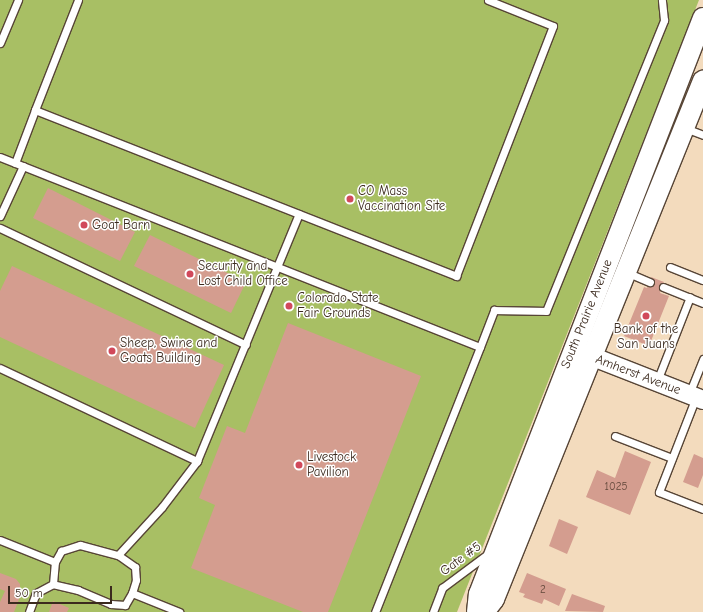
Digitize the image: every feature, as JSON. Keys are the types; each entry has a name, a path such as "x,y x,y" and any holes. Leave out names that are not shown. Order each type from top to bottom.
{"main road":[{"name":"South Prairie Avenue","path":"477,612 479,594 496,549 703,18"},
{"name":"South Prairie Avenue","path":"484,612 494,599 703,81"}],"street":[{"name":"Amherst Avenue","path":"574,350 696,397"}],"lane":[{"path":"0,43 18,0"},
{"path":"0,216 19,164 35,110 78,0"},
{"path":"376,612 494,310 546,311 664,20 662,0"},
{"path":"35,110 456,276 554,26 492,1"},
{"path":"684,128 703,135"},
{"path":"0,157 480,347"},
{"path":"118,555 162,507 197,461 278,268 299,214"},
{"path":"0,228 246,345"},
{"path":"670,267 703,280"},
{"path":"626,272 650,282"},
{"path":"663,287 703,302"},
{"path":"656,382 690,297"},
{"path":"703,359 696,397 659,492 703,509"},
{"path":"0,368 197,461"},
{"path":"615,436 672,458"},
{"path":"0,540 55,562"},
{"path":"29,612 36,593 53,584 78,590 111,604 125,605 132,593 136,580 135,567 118,555 80,545 61,551 55,562 53,584"},
{"name":"Gate #5","path":"433,612 442,588 496,549"},
{"path":"132,593 179,612"}],"green space":[{"name":"Colorado State Fair Grounds","path":"0,0 699,0 457,612 0,612"}],"building":[{"name":"Goat Barn","path":"48,188 135,232 120,261 33,218"},
{"name":"Security and Lost Child Office","path":"150,235 246,282 231,313 134,266"},
{"name":"Sheep, Swine and Goats Building","path":"12,266 224,365 195,428 0,337 0,291"},
{"name":"Bank of the San Juans","path":"651,277 664,282 660,293 669,296 649,346 624,336 644,287 647,288"},
{"name":"Livestock Pavilion","path":"288,323 421,376 328,612 303,612 191,568 215,505 199,498 227,426 245,433"},
{"path":"625,451 651,462 630,515 586,497 597,470 615,478"},
{"path":"694,454 703,458 703,475 698,488 683,482"},
{"path":"559,519 578,527 567,554 549,546"},
{"path":"0,573 16,579 20,584 20,597 14,612 0,612 0,602 5,591 0,589"},
{"path":"527,573 566,589 559,606 544,599 542,604 523,597 525,594 519,592"},
{"path":"572,594 605,606 603,612 565,611"},
{"path":"53,601 69,608 67,612 49,612"}],"place":[{"name":"CO Mass Vaccination Site","path":"350,199"},
{"name":"Goat Barn","path":"84,225"},
{"name":"Security and Lost Child Office","path":"190,274"},
{"name":"Colorado State Fair Grounds","path":"289,306"},
{"name":"Bank of the San Juans","path":"646,316"},
{"name":"Sheep, Swine and Goats Building","path":"112,351"},
{"name":"Livestock Pavilion","path":"299,465"}]}
